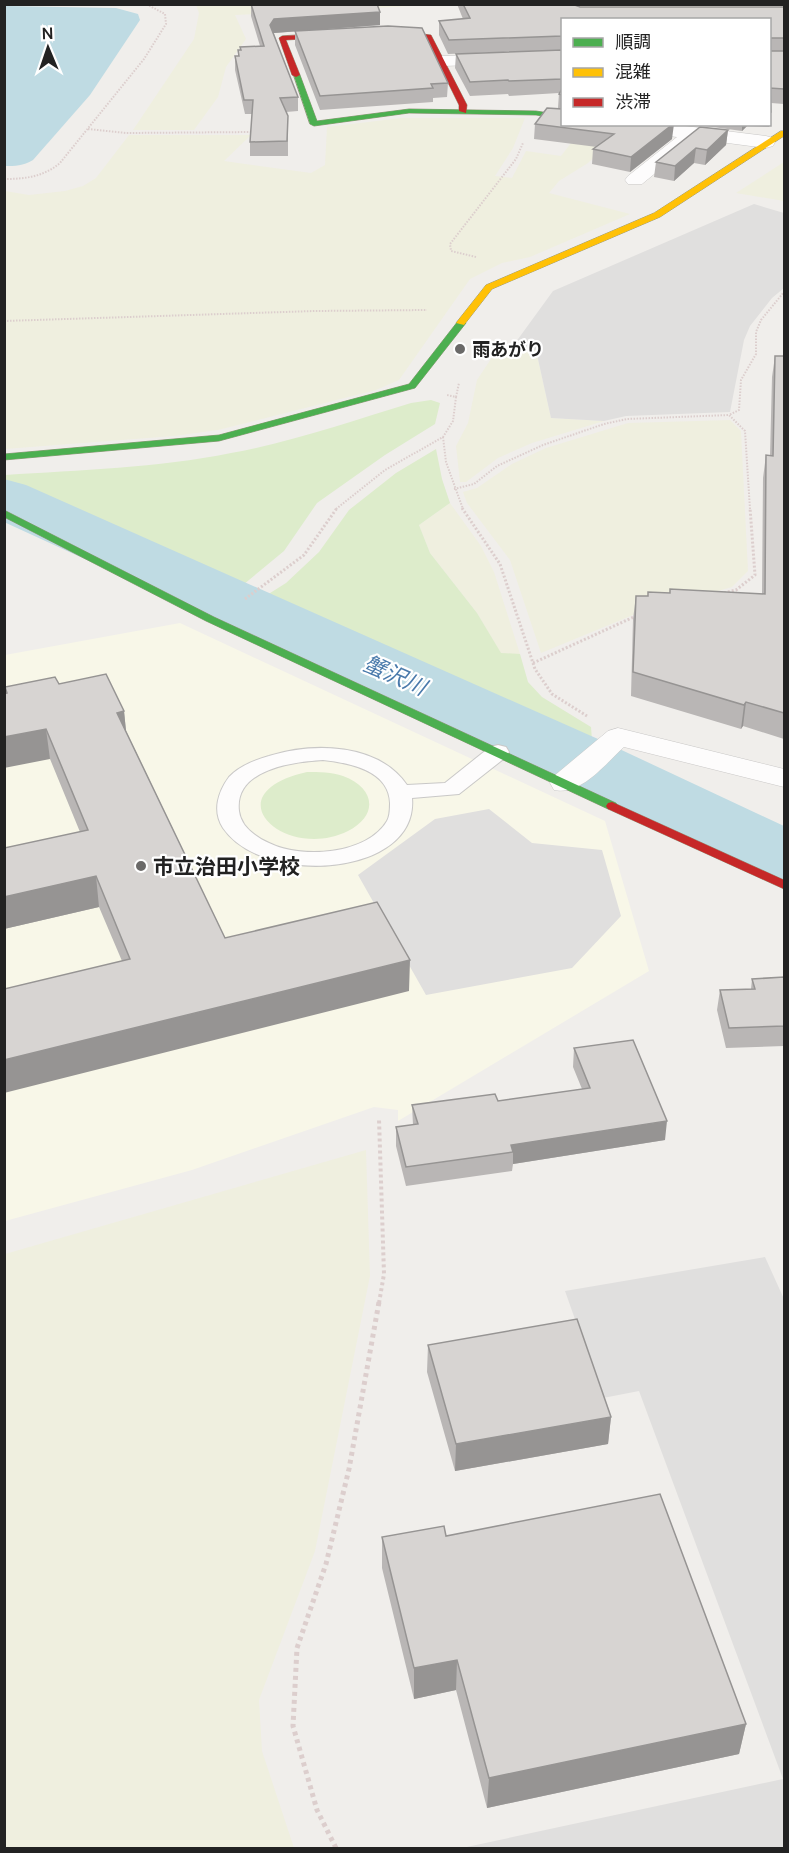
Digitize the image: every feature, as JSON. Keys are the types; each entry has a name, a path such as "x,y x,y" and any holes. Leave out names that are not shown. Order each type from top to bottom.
{"street":[{"path":"463,111 463,105 429,36 387,32 282,38 314,124 409,111 536,113 561,117"},
{"path":"443,61 561,57"},
{"path":"634,126 766,142"},
{"path":"4,457 219,438 412,386 489,287 657,215 759,151 766,142 784,133"},
{"path":"635,180 693,134"},
{"path":"4,513 210,619 498,752 570,778 784,885"},
{"path":"570,778 610,744 784,778"}],"lane":[{"path":"400,792 451,789 498,752"},
{"path":"323,753 350,756 373,765 390,777 400,792 402,808 397,824 384,838 363,850 339,857 311,860 284,857 261,849 241,836 230,821 227,804 234,786 249,772 270,761 296,754 323,753"}],"path":[{"path":"4,179 37,177 51,172 88,129 144,59 166,24 165,14 146,4"},
{"path":"526,270 451,251 450,244 516,159 536,113"},
{"path":"88,129 126,133 277,132 314,124"},
{"path":"454,489 474,484 497,466 534,448 604,424 627,419 729,415 739,410 741,380 756,354 756,332 761,320 784,292"},
{"path":"4,321 315,311 470,310"},
{"path":"252,594 304,555 337,508 384,470 443,437 453,421 456,397 412,386"},
{"path":"714,596 735,590 755,575 745,431 729,415"},
{"path":"443,437 446,462 461,507 500,564 533,663 552,694 610,744"},
{"path":"533,663 638,616"},
{"path":"336,1848 317,1810 293,1726 297,1648 326,1564 349,1469 384,1274 379,1119"}],"shaded area":[{"path":"754,204 784,213 784,288 772,298 750,326 744,340 730,412 626,416 604,421 551,418 536,350 513,346 553,291"},
{"path":"180,623 605,821 649,971 398,1121 398,1110 374,1107 192,1170 5,1221 5,655"},
{"path":"489,809 532,843 602,850 621,916 572,968 426,995 358,875 435,819"},
{"path":"765,1257 784,1299 784,1848 462,1848 783,1779 639,1391 603,1398 565,1291"}],"green space":[{"path":"196,5 431,5 235,15 246,39 226,67 218,97 194,130 133,130 194,39 199,13"},
{"path":"401,118 525,118 513,148 495,176 512,178 526,151 561,156 584,126 624,130 588,163 559,181 549,193 630,214 530,257 502,263 470,279 399,380 376,390 218,430 174,436 5,449 5,191 29,195 65,191 83,186 96,178 129,135 251,135 224,161 311,173 325,165 327,127"},
{"path":"784,162 784,201 736,193"},
{"path":"513,346 536,350 551,418 604,421 532,443 498,458 466,482 460,482 456,446 468,423 477,380 497,350"},
{"path":"431,400 440,403 435,424 385,455 317,503 284,551 238,589 5,486 5,475 147,465 203,458 254,448 322,431 411,403"},
{"path":"730,420 741,431 748,571 732,587 633,615 541,653 510,560 467,503 463,492 477,488 512,464 546,448 628,423"},
{"path":"436,449 450,503 419,525 430,553 477,613 501,653 520,654 528,682 542,697 591,727 592,740 584,747 259,600 286,583 319,552 349,510 396,473"},
{"path":"450,503 481,546 494,572 520,654 501,654 477,613 430,553 419,525"},
{"path":"307,772 343,776 362,787 369,802 365,817 358,825 348,831 324,838 302,838 282,832 268,821 261,809 264,795 278,782"},
{"path":"366,1150 370,1276 315,1551 259,1700 262,1751 294,1848 5,1848 5,1254"}],"water":[{"path":"5,6 116,8 138,14 140,20 90,95 33,160 12,166 5,166"}],"building":[{"path":"251,4 377,4 380,12 274,19 270,25 298,97 280,98 288,116 287,141 250,142 253,100 244,100 235,56 239,56 240,47 264,46"},
{"path":"463,4 572,4 580,7 784,7 784,38 771,38 771,18 561,18 561,36 449,40 439,21 470,18"},
{"path":"388,26 422,28 448,83 431,84 433,88 320,96 295,31"},
{"path":"561,50 561,79 470,82 456,54"},
{"path":"771,51 784,51 784,89 771,88"},
{"path":"547,108 561,109 561,126 670,126 631,157 593,149 614,134 535,124"},
{"path":"700,127 728,130 707,150 696,148 675,166 656,162"},
{"path":"775,356 784,356 784,713 746,702 744,705 633,672 636,596 648,596 648,592 670,593 670,589 765,594 766,455 773,456"},
{"path":"106,674 124,711 117,713 225,938 377,902 410,960 4,1060 4,989 130,959 96,876 4,897 4,848 88,830 46,729 4,737 4,694 7,693 5,687 55,677 59,684"},
{"path":"784,977 784,1026 729,1028 720,990 755,989 752,979"},
{"path":"633,1040 667,1121 511,1145 513,1152 406,1167 396,1127 418,1124 412,1105 495,1094 498,1101 590,1088 574,1048"},
{"path":"577,1319 611,1417 456,1444 428,1345"},
{"path":"660,1494 746,1724 489,1778 457,1660 414,1668 382,1537 444,1526 446,1536"}],"waterway":[{"name":"蟹沢川","path":"4,498 572,755 784,856"}],"traffic: fast":[{"path":"296,75 314,124 409,111 536,113 561,117"},
{"path":"4,457 219,438 412,386 461,323"},
{"path":"4,513 210,619 612,806"}],"traffic: slow":[{"path":"461,323 489,287 657,215 784,133"}],"traffic: jam":[{"path":"296,75 282,38 388,32 429,36 463,105 463,111"},
{"path":"612,806 784,885"}],"place":[{"name":"雨あがり","path":"460,349"},
{"name":"市立治田小学校","path":"141,866"}]}
